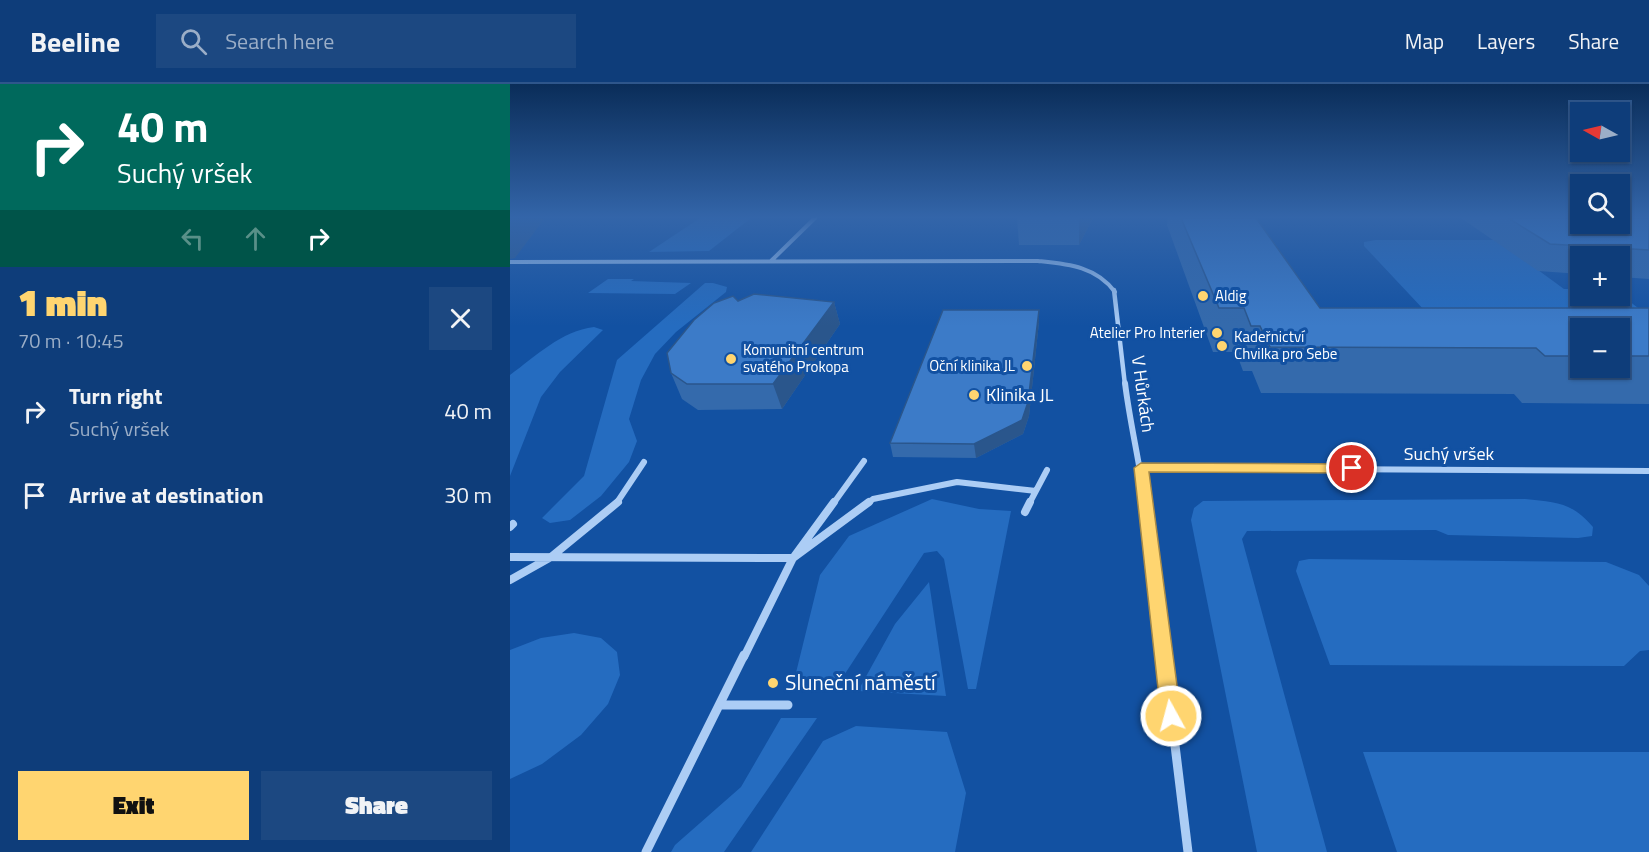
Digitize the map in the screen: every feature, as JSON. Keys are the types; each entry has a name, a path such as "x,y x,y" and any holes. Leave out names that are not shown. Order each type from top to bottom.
{"street":[{"path":"771,261 778,254"},
{"name":"V Hůrkách","path":"510,262 1038,261 1078,266 1101,275 1110,282 1115,292 1129,418 1141,468 1188,852"},
{"path":"646,852 793,558 864,461"},
{"path":"510,580 551,557 621,500 644,462"},
{"name":"Suchý vršek","path":"1141,468 1649,471"},
{"path":"1025,512 1047,470"},
{"path":"510,557 793,558 873,499 957,482 1036,491"},
{"path":"720,705 788,705"}],"shaded area":[{"path":"1371,254 1570,254 1570,271 1538,270 1564,289 1570,289 1570,306 1630,306 1630,302 1642,311 1633,329 1630,329 1630,318 1570,318 1570,324 1425,311"},
{"path":"608,279 691,283 675,294 588,293"},
{"path":"705,283 727,287 726,292 676,332 655,354 641,380 629,419 637,441 629,462 601,496 570,520 550,523 542,518 584,476 617,360"},
{"path":"594,327 603,330 560,372 541,397 510,476 510,375 560,339 582,329"},
{"path":"932,499 979,509 1011,511 976,689 968,689 944,559 937,551 924,553 835,689 792,689 820,575 849,536"},
{"path":"1525,499 1554,503 1578,512 1593,527 1592,536 1578,538 1448,535 1436,530 1247,531 1242,539 1327,852 1257,852 1191,520 1194,508 1203,501"},
{"path":"1309,559 1606,562 1639,575 1649,586 1649,650 1640,651 1624,666 1330,665 1296,571 1299,561"},
{"path":"929,582 946,696 858,691 895,624"},
{"path":"574,633 601,638 617,652 620,675 608,704 581,735 542,764 510,779 510,650 541,638"},
{"path":"781,718 817,718 724,852 671,852 675,845 741,787"},
{"path":"856,726 947,732 966,793 955,852 751,852 823,741"},
{"path":"1363,752 1649,752 1649,852 1397,852"}],"building":[{"path":"1196,254 1281,254 1320,308 1649,308 1649,356 1630,356 1630,318 1570,318 1570,356 1545,356 1536,348 1270,347 1260,326 1251,326 1244,308 1219,308"},
{"path":"754,294 834,302 773,384 687,384 671,373 667,353 694,320 714,303 733,296 738,301"},
{"name":"Klinika JL","path":"943,310 1039,310 1028,402 1022,420 974,444 890,443"}],"place":[{"name":"Aldig","path":"1203,296"},
{"name":"Atelier Pro Interier","path":"1217,333"},
{"name":"Kadeřnictví Chvilka pro Sebe","path":"1222,346"},
{"name":"Komunitní centrum svatého Prokopa","path":"731,359"},
{"name":"Oční klinika JL","path":"1027,366"},
{"name":"Klinika JL","path":"974,395"},
{"name":"Sluneční náměstí","path":"773,683"}],"route":[{"path":"1171,716 1141,468 1352,468"}]}
